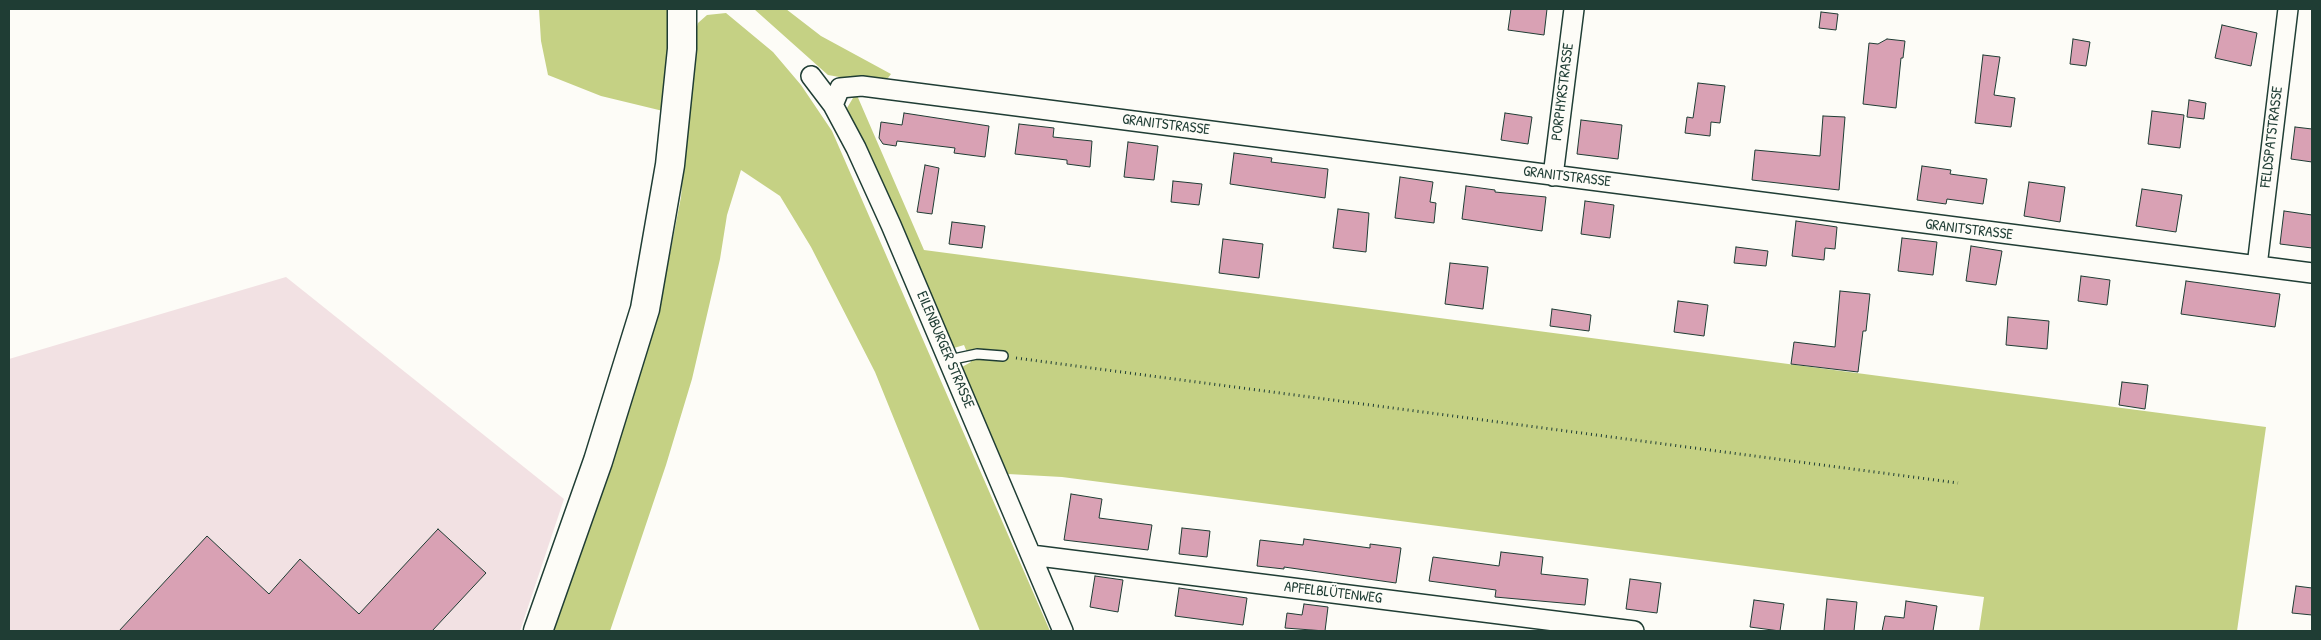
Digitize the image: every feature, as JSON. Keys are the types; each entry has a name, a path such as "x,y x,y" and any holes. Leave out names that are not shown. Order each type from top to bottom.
{"main road":[{"path":"538,631 598,461 645,309 670,165 682,49 682,9"}],"street":[{"name":"PORPHYRSTRASSE","path":"1553,176 1574,9"},
{"name":"FELDSPATSTRASSE","path":"2257,266 2288,9"},
{"name":"EILENBURGER STRASSE","path":"811,76 833,105 856,148 892,225 1063,631"},
{"name":"GRANITSTRASSE","path":"833,105 840,88 862,86 2312,273"},
{"name":"APFELBLÜTENWEG","path":"1031,555 1634,631"}],"lane":[{"path":"949,360 977,354 1003,356"}],"path":[{"path":"1003,356 1958,483"}],"shaded area":[{"path":"286,277 564,499 520,631 9,631 9,359"}],"green space":[{"path":"539,9 672,9 663,111 601,96 548,75 541,41"},
{"path":"754,9 786,9 821,36 891,74 888,78 845,78 828,75"},
{"path":"726,13 773,52 801,85 832,131 1050,631 980,631 875,372 811,247 780,196 741,170 727,215 720,259 692,379 666,465 610,631 550,631 640,374 664,284 681,197 695,34 698,23 707,15"},
{"path":"856,93 924,250 2266,427 2237,631 1979,631 1984,597 1062,477 1008,474 962,367 971,362 964,345 954,348 847,108"}],"building":[{"path":"1511,9 1547,9 1544,35 1508,30"},
{"path":"1821,12 1838,14 1836,30 1819,28"},
{"path":"2222,25 2257,33 2251,66 2215,58"},
{"path":"1887,39 1905,41 1903,58 1901,58 1896,108 1863,104 1869,43 1878,44"},
{"path":"2073,39 2090,42 2086,66 2070,64"},
{"path":"1983,55 2000,57 1994,95 2015,98 2011,127 1975,123"},
{"path":"1698,83 1725,86 1720,123 1711,122 1710,136 1685,133 1687,117 1693,118"},
{"path":"2189,100 2206,103 2204,119 2187,117"},
{"path":"2152,111 2184,115 2180,148 2148,144"},
{"path":"904,113 989,126 985,157 954,153 955,148 897,141 896,146 883,144 879,138 881,122 902,125"},
{"path":"1505,113 1532,117 1528,144 1501,140"},
{"path":"1823,116 1845,117 1839,190 1752,180 1755,150 1820,156"},
{"path":"1581,120 1622,125 1618,159 1577,154"},
{"path":"1019,124 1054,128 1053,137 1092,141 1090,167 1067,164 1067,160 1015,154"},
{"path":"2295,127 2312,129 2312,162 2291,159"},
{"path":"1128,142 1158,146 1154,180 1124,177"},
{"path":"1234,153 1272,158 1271,162 1328,169 1325,198 1230,184"},
{"path":"925,165 939,168 932,214 917,212"},
{"path":"1922,166 1951,170 1950,174 1987,179 1983,204 1947,199 1946,204 1917,200"},
{"path":"1400,177 1433,182 1430,202 1436,203 1434,223 1395,218"},
{"path":"1173,181 1202,184 1199,205 1171,202"},
{"path":"2029,182 2065,187 2060,222 2024,216"},
{"path":"1466,186 1495,190 1495,192 1546,197 1542,231 1462,219"},
{"path":"2142,189 2182,195 2176,232 2136,226"},
{"path":"1585,201 1614,205 1610,238 1581,234"},
{"path":"1338,209 1369,213 1366,252 1333,248"},
{"path":"2284,211 2312,215 2312,248 2280,244"},
{"path":"1796,221 1837,227 1835,249 1825,248 1824,260 1792,256"},
{"path":"952,222 985,226 982,248 949,244"},
{"path":"1902,238 1937,242 1933,275 1898,271"},
{"path":"1223,239 1263,244 1259,278 1219,273"},
{"path":"1971,246 2002,251 1996,285 1966,281"},
{"path":"1736,247 1768,251 1766,266 1734,263"},
{"path":"1450,263 1488,267 1483,309 1445,304"},
{"path":"2081,276 2110,280 2107,305 2078,301"},
{"path":"2186,281 2280,294 2275,327 2181,314"},
{"path":"1840,291 1870,294 1866,331 1863,331 1858,372 1791,364 1794,342 1835,347"},
{"path":"1678,301 1708,305 1704,336 1674,332"},
{"path":"1552,309 1591,315 1589,331 1550,326"},
{"path":"2008,317 2049,321 2047,349 2006,345"},
{"path":"2122,382 2148,385 2145,409 2119,405"},
{"path":"1071,494 1102,499 1099,518 1152,525 1148,550 1064,540"},
{"path":"1182,528 1210,531 1207,557 1179,554"},
{"path":"438,529 486,573 432,631 119,631 207,536 269,594 300,559 359,614"},
{"path":"1304,539 1370,548 1370,544 1401,548 1396,583 1284,567 1284,569 1257,566 1260,540 1303,545"},
{"path":"1501,552 1543,557 1541,574 1588,579 1585,605 1495,597 1496,590 1429,581 1433,557 1499,566"},
{"path":"1095,576 1123,580 1118,612 1090,607"},
{"path":"1630,579 1661,583 1657,613 1626,609"},
{"path":"2296,586 2312,588 2312,615 2292,613"},
{"path":"1179,588 1247,598 1243,625 1175,616"},
{"path":"1827,599 1857,602 1854,631 1824,631"},
{"path":"1754,600 1784,604 1780,631 1750,627"},
{"path":"1906,601 1937,606 1933,631 1882,631 1885,616 1904,618"},
{"path":"1304,604 1328,607 1325,631 1285,628 1287,613 1302,615"}]}
